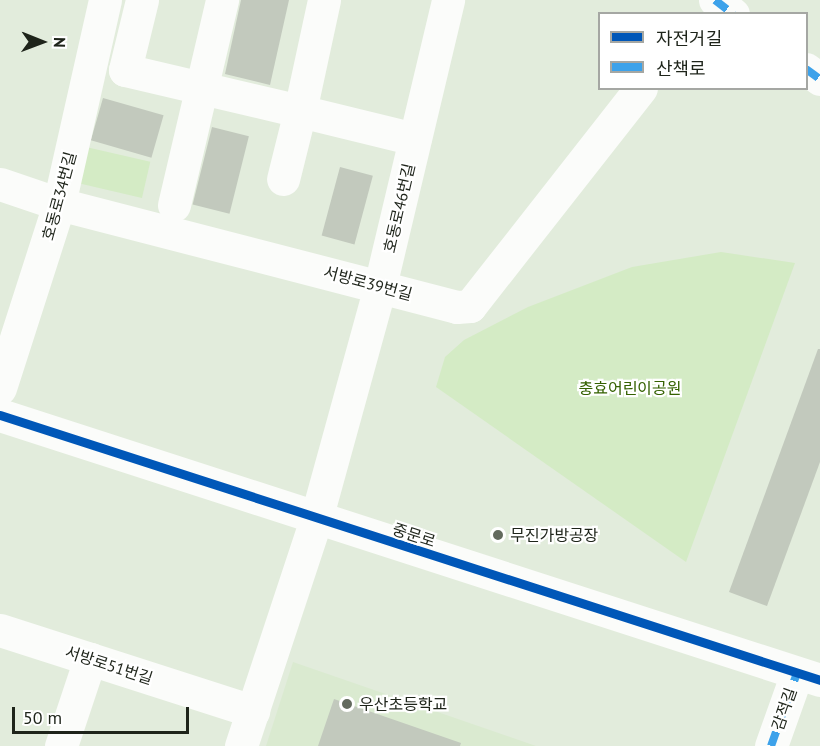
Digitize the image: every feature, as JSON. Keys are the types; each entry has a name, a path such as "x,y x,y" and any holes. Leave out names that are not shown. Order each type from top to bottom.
{"street":[{"name":"호동로34번길","path":"0,388 59,204 105,0"},
{"path":"142,0 125,70 415,139"},
{"path":"174,205 222,0"},
{"path":"283,179 324,0"},
{"name":"호동로46번길","path":"241,746 316,519 380,286 448,0"},
{"path":"702,12 712,0 730,12"},
{"path":"808,70 820,79"},
{"name":"서방로39번길","path":"0,184 59,204 457,307 470,306 639,90"},
{"name":"중문로","path":"0,415 808,677"},
{"name":"서방로51번길","path":"0,630 253,711"},
{"path":"62,746 90,659"},
{"name":"감적길","path":"771,746 808,677"}],"shaded area":[{"name":"우산초등학교","path":"293,662 536,746 266,746"}],"green space":[{"path":"86,147 150,162 142,198 78,183"},
{"name":"충효어린이공원","path":"721,252 795,263 686,562 436,387 445,357 464,340 528,307 632,267"}],"building":[{"path":"241,0 289,0 270,85 225,74"},
{"path":"103,98 164,115 151,158 91,140"},
{"path":"212,127 249,136 230,214 193,205"},
{"path":"340,167 373,176 354,244 322,236"},
{"path":"818,349 820,349 820,462 767,606 729,592"},
{"path":"334,699 461,743 460,746 318,746"}],"marked path":[{"path":"715,0 730,12"},
{"path":"808,70 820,79"},
{"path":"771,746 797,673"}],"cycle path":[{"path":"0,415 820,680"}],"place":[{"name":"무진가방공장","path":"498,535"},
{"name":"우산초등학교","path":"347,704"}]}
